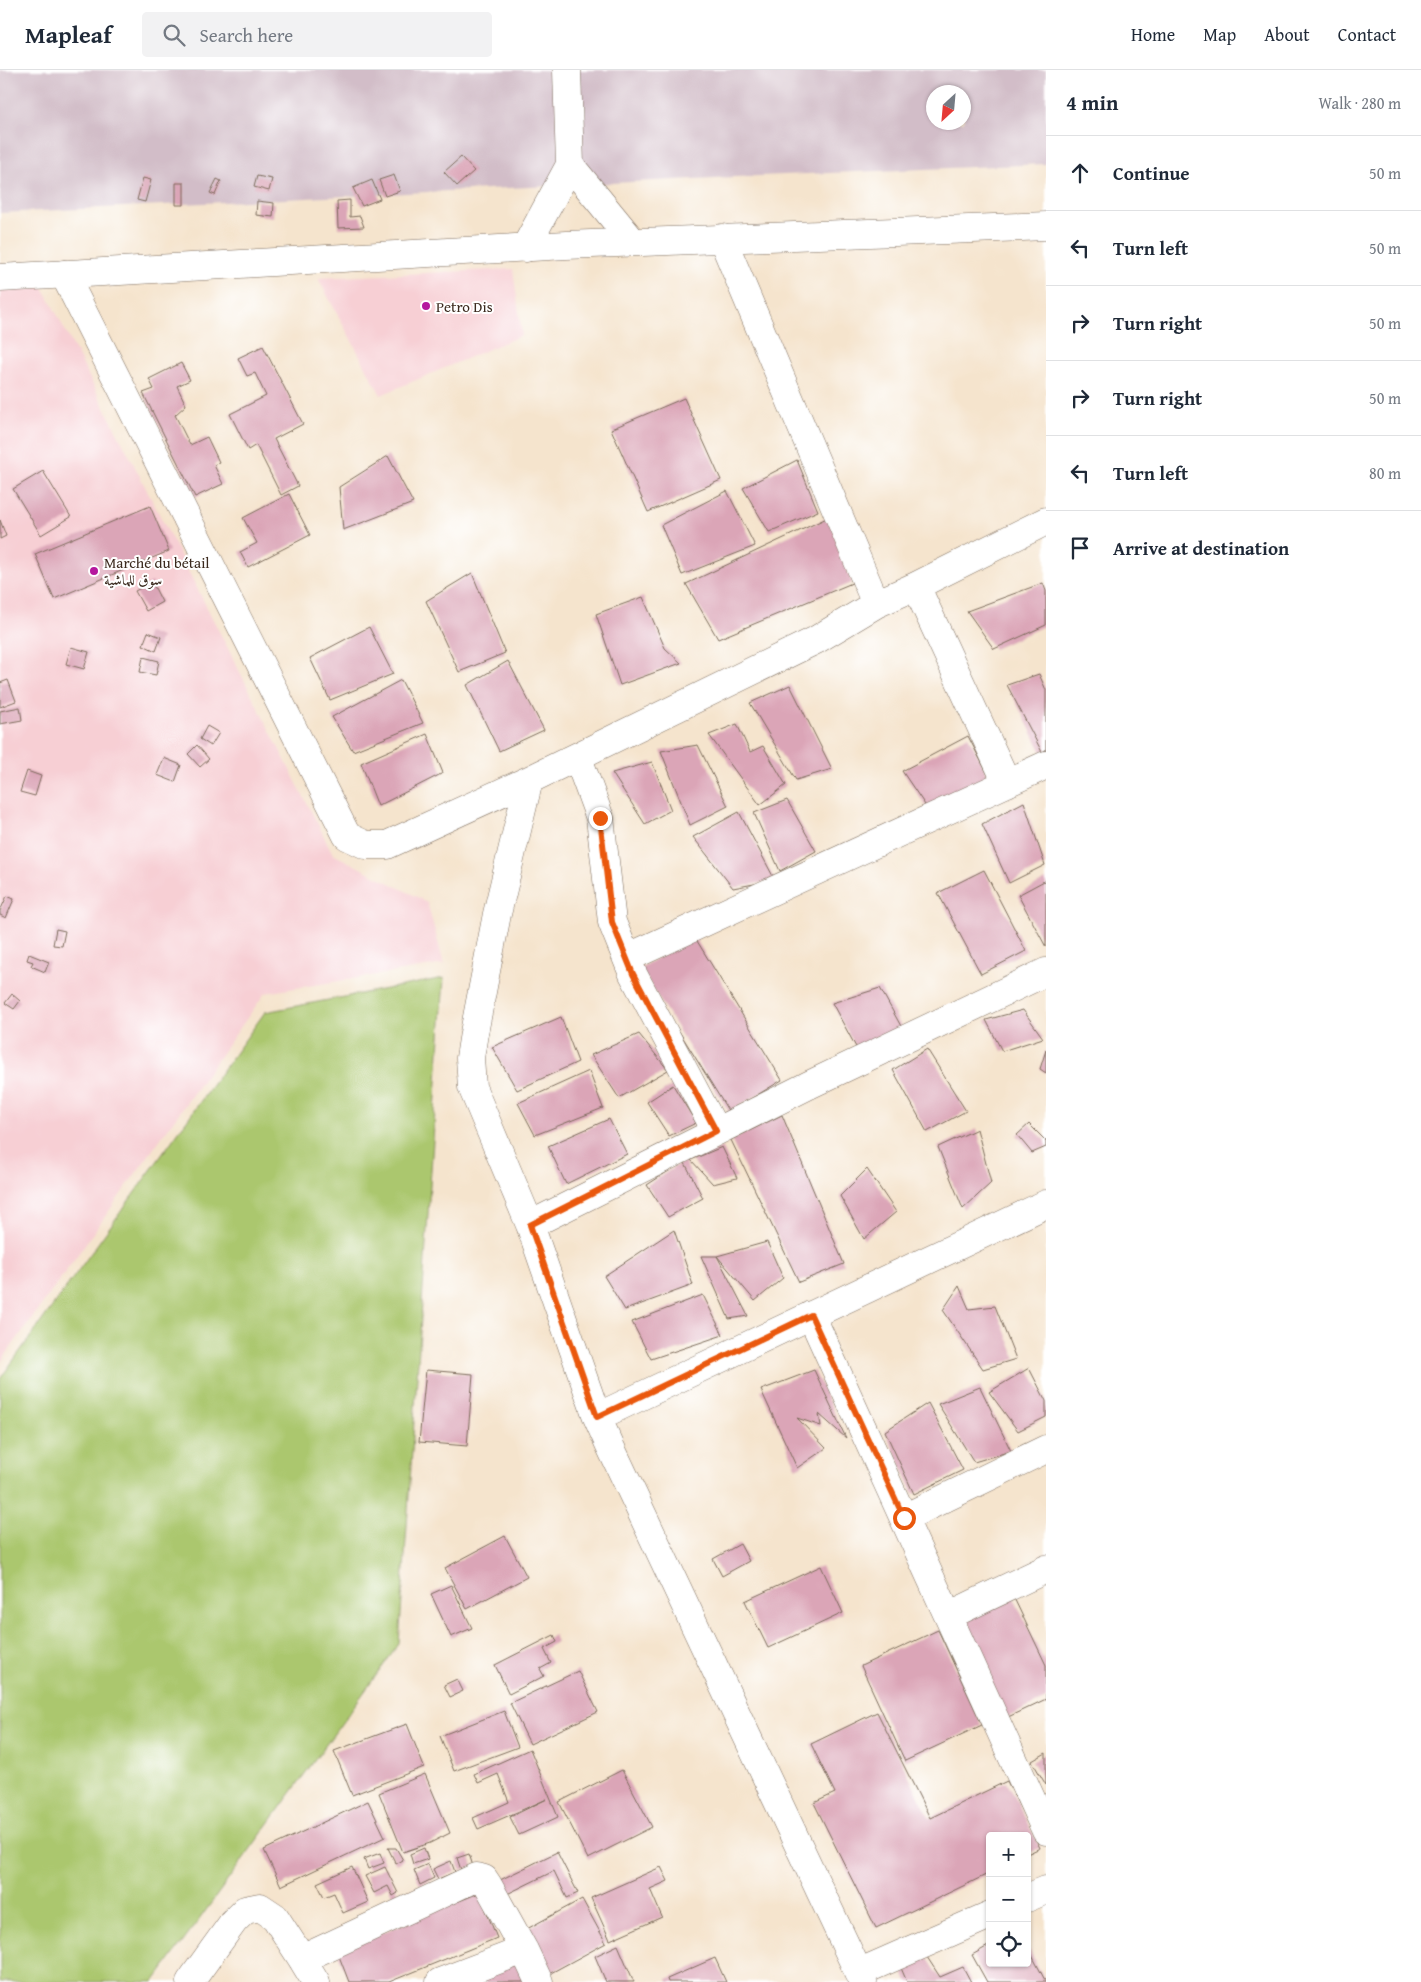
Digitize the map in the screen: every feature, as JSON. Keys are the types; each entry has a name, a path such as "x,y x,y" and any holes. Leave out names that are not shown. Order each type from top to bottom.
{"street":[{"path":"526,248 570,165 567,70"},
{"path":"570,165 633,242"},
{"path":"0,278 633,242 1046,226"},
{"path":"722,238 876,604"},
{"path":"64,274 347,836 366,846 387,845 578,758 735,678 816,640 876,604 1046,521"},
{"path":"916,586 1007,783"},
{"path":"578,758 600,818 612,922 633,974 716,1131"},
{"path":"627,958 1046,765"},
{"path":"530,780 497,914 470,1058 472,1087 530,1225 597,1417 861,1978 986,1917"},
{"path":"530,1225 716,1131 1046,972"},
{"path":"597,1417 1046,1204"},
{"path":"811,1315 1046,1831"},
{"path":"904,1518 1046,1449"},
{"path":"948,1616 1046,1569"},
{"path":"302,1959 477,1877 484,1879 488,1885 524,1950 539,1982"},
{"path":"1031,1896 1046,1890"},
{"path":"190,1982 245,1910 260,1908 274,1917 316,1982"},
{"path":"440,1982 524,1950"}],"shaded area":[{"path":"0,70 1046,70 1046,164 735,177 0,213"},
{"name":"Petro Dis","path":"513,269 522,335 381,395 318,278"},
{"name":"Marché du bétail سوق للماشية","path":"43,287 333,854 427,902 444,964 265,993 0,1363 0,288"}],"green space":[{"path":"444,978 399,1644 154,1982 0,1982 0,1379 265,1012"}],"building":[{"path":"461,157 474,171 457,186 444,172"},
{"path":"394,175 400,191 385,196 379,180"},
{"path":"257,176 272,179 269,191 254,187"},
{"path":"143,178 151,180 145,202 137,200"},
{"path":"217,179 221,181 215,195 210,193"},
{"path":"372,180 380,199 362,206 353,188"},
{"path":"176,183 184,183 184,205 176,205"},
{"path":"350,200 350,217 360,216 364,227 338,228 337,201"},
{"path":"257,201 274,203 273,217 256,215"},
{"path":"263,346 303,424 274,439 298,486 281,495 256,445 248,450 230,414 266,396 255,373 247,376 238,358"},
{"path":"181,363 190,380 177,386 186,405 175,415 190,445 207,437 219,462 214,465 223,484 195,497 143,393 154,389 149,379"},
{"path":"684,398 721,480 648,512 611,429"},
{"path":"388,456 413,503 343,530 339,487"},
{"path":"797,460 818,511 769,532 743,488"},
{"path":"43,471 71,517 41,535 13,489"},
{"path":"727,491 755,546 682,575 661,525"},
{"path":"289,494 310,535 248,567 240,552 257,543 243,518"},
{"path":"150,506 169,551 54,599 35,554"},
{"path":"829,517 852,583 718,639 686,584"},
{"path":"0,520 6,536 0,539"},
{"path":"472,573 505,653 459,672 426,601"},
{"path":"152,582 162,602 146,611 135,591"},
{"path":"1043,583 1046,591 1046,625 994,649 967,611"},
{"path":"643,597 665,648 681,663 620,685 596,614"},
{"path":"369,627 393,674 330,700 310,658"},
{"path":"148,632 161,637 156,651 143,645"},
{"path":"71,647 89,652 84,669 66,664"},
{"path":"143,657 159,661 156,675 140,672"},
{"path":"508,661 544,730 499,751 467,685"},
{"path":"1039,674 1046,690 1046,750 1042,752 1007,685"},
{"path":"8,680 16,701 0,707 0,683"},
{"path":"401,680 423,723 353,751 332,717"},
{"path":"790,685 832,769 796,780 750,703"},
{"path":"20,707 22,720 0,724 0,711"},
{"path":"737,724 750,752 763,746 786,785 760,805 709,735"},
{"path":"207,726 219,733 211,746 200,739"},
{"path":"427,734 443,773 378,806 361,763"},
{"path":"968,736 989,777 927,808 902,771"},
{"path":"197,745 209,759 200,767 188,754"},
{"path":"698,745 728,806 690,825 661,751"},
{"path":"164,758 181,765 175,782 157,775"},
{"path":"652,762 671,810 645,824 612,773"},
{"path":"27,771 41,776 35,796 20,792"},
{"path":"787,800 816,851 780,871 754,813"},
{"path":"1024,802 1045,865 1009,883 982,824"},
{"path":"739,812 775,880 733,888 693,837"},
{"path":"984,870 1026,951 981,974 938,893"},
{"path":"1046,880 1046,947 1018,895"},
{"path":"7,896 14,899 6,918 0,915 0,911"},
{"path":"56,929 65,931 62,946 53,945"},
{"path":"694,936 782,1080 729,1112 640,968"},
{"path":"29,954 49,962 45,972 31,966 33,962 27,960"},
{"path":"880,988 902,1028 857,1049 832,1003"},
{"path":"12,994 20,1001 14,1009 5,1003"},
{"path":"1023,1010 1043,1038 1002,1051 986,1020"},
{"path":"561,1017 578,1062 517,1090 492,1047"},
{"path":"639,1034 668,1070 619,1098 591,1055"},
{"path":"927,1049 966,1111 927,1132 893,1070"},
{"path":"1046,1050 1046,1073 1040,1069"},
{"path":"589,1071 603,1108 535,1135 518,1103"},
{"path":"673,1085 696,1123 669,1136 647,1102"},
{"path":"782,1115 844,1264 799,1282 731,1140"},
{"path":"609,1119 627,1154 566,1184 548,1146"},
{"path":"1029,1124 1046,1141 1046,1147 1032,1153 1017,1135"},
{"path":"977,1129 991,1183 963,1209 938,1147"},
{"path":"722,1147 737,1178 713,1184 691,1160"},
{"path":"684,1161 703,1198 668,1217 647,1185"},
{"path":"867,1169 896,1212 864,1239 840,1196"},
{"path":"674,1230 693,1285 625,1310 604,1276"},
{"path":"767,1242 783,1278 755,1301 717,1256"},
{"path":"701,1256 717,1256 748,1316 729,1319"},
{"path":"959,1286 969,1309 995,1306 1016,1359 983,1369 943,1310"},
{"path":"703,1295 723,1335 651,1359 632,1322"},
{"path":"1029,1368 1046,1401 1046,1417 1018,1431 989,1392"},
{"path":"426,1370 473,1374 467,1446 419,1442"},
{"path":"814,1370 846,1438 819,1414 821,1426 797,1418 826,1448 797,1468 761,1390"},
{"path":"980,1387 1011,1451 974,1462 938,1404"},
{"path":"928,1403 963,1470 914,1494 885,1431"},
{"path":"505,1536 527,1577 467,1609 445,1568"},
{"path":"740,1544 749,1561 722,1576 713,1559"},
{"path":"821,1566 843,1613 768,1648 745,1601"},
{"path":"451,1585 472,1628 451,1637 431,1594"},
{"path":"1013,1596 1046,1665 1046,1699 1006,1718 960,1620"},
{"path":"938,1630 982,1725 905,1761 861,1666"},
{"path":"554,1635 557,1642 544,1649 551,1663 540,1669 544,1676 509,1694 495,1665"},
{"path":"578,1671 598,1712 530,1744 510,1703"},
{"path":"457,1679 463,1691 450,1697 444,1685"},
{"path":"504,1711 518,1747 454,1771 440,1736"},
{"path":"877,1712 930,1818 1007,1781 1040,1848 1031,1852 1031,1832 986,1832 986,1875 876,1928 814,1803 835,1793 811,1744"},
{"path":"407,1724 424,1767 352,1795 334,1751"},
{"path":"530,1749 558,1817 519,1835 510,1817 547,1799 478,1829 473,1818 509,1802 498,1774 478,1783 474,1774"},
{"path":"1046,1753 1046,1785 1032,1761"},
{"path":"622,1770 652,1827 588,1859 559,1802"},
{"path":"425,1774 450,1833 430,1843 403,1852 379,1793"},
{"path":"368,1801 385,1837 281,1886 264,1850"},
{"path":"388,1848 396,1848 403,1860 396,1864"},
{"path":"424,1848 428,1859 413,1864 410,1854"},
{"path":"557,1852 578,1893 567,1898 554,1871 503,1896 496,1882"},
{"path":"380,1853 384,1863 368,1869 364,1859"},
{"path":"469,1854 473,1866 461,1870 457,1858"},
{"path":"451,1861 455,1872 438,1879 433,1869"},
{"path":"428,1864 434,1878 420,1885 414,1870"},
{"path":"352,1867 368,1902 343,1913 334,1893 324,1897 317,1883"},
{"path":"385,1867 398,1893 393,1896 388,1886 374,1893 365,1876"},
{"path":"661,1867 668,1881 650,1889 662,1917 610,1940 591,1898"},
{"path":"479,1893 497,1938 389,1982 349,1982 337,1951"},
{"path":"582,1899 606,1943 549,1974 525,1930"},
{"path":"618,1945 634,1982 606,1982 595,1956"},
{"path":"986,1947 986,1967 1031,1967 1031,1954 1046,1982 987,1982 972,1955"},
{"path":"927,1957 940,1977 963,1967 971,1982 907,1982 901,1968"},
{"path":"715,1958 726,1982 668,1982 667,1979"},
{"path":"521,1961 529,1982 469,1982"}],"place":[{"name":"Petro Dis","path":"426,306"},
{"name":"Marché du bétail سوق للماشية","path":"94,571"}],"route":[{"path":"600,818 612,922 633,974 716,1131 530,1225 597,1417 811,1315 904,1518"}]}
